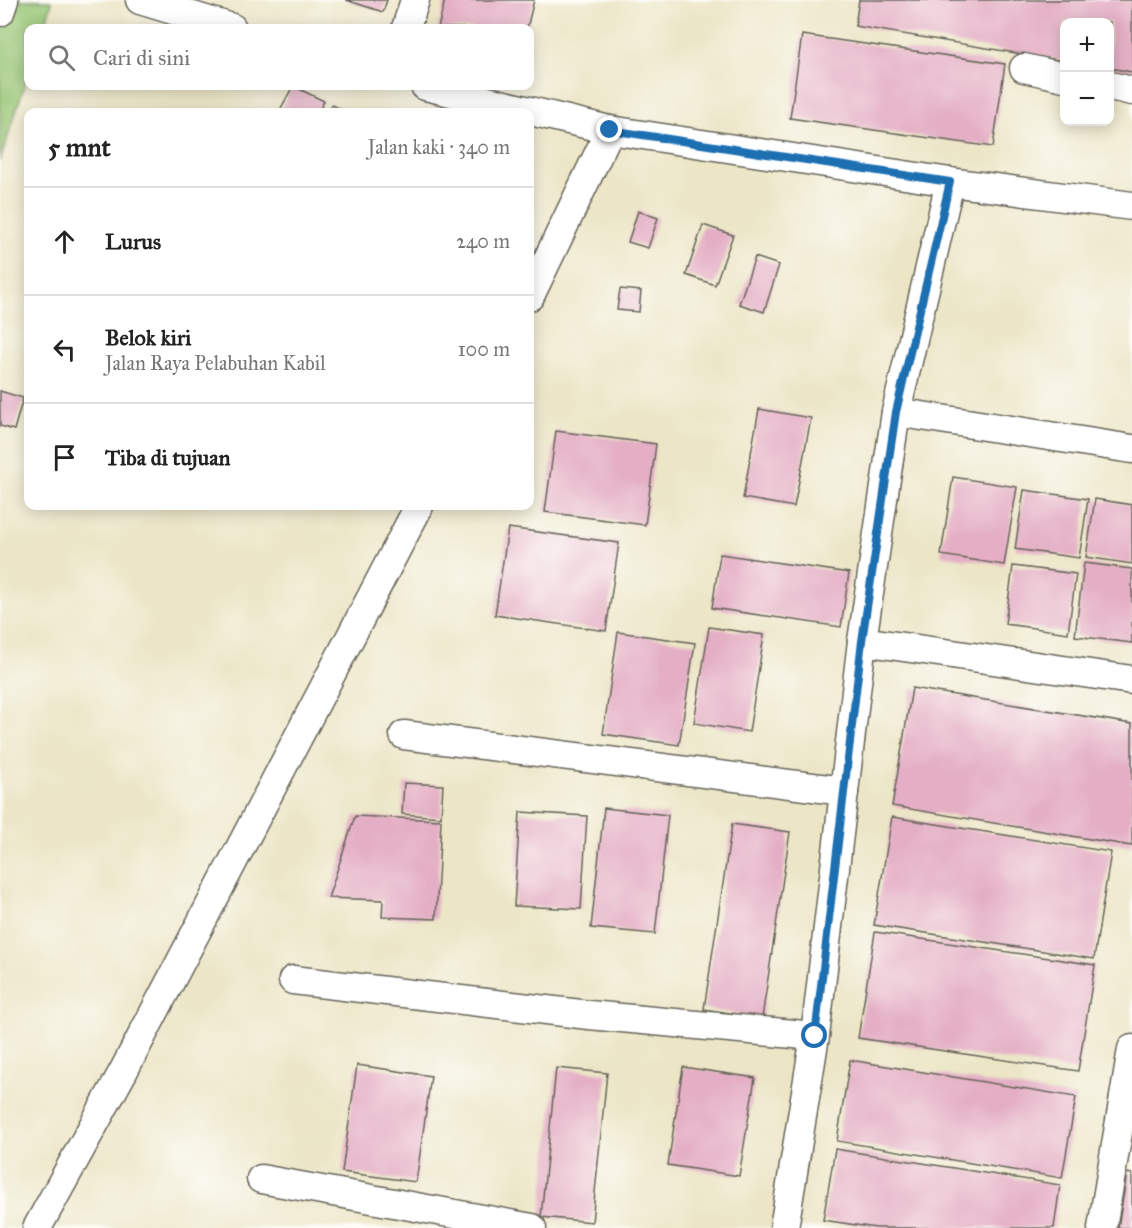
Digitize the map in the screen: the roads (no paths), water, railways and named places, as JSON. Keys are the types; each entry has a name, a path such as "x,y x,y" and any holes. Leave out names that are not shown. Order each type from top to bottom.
{"street":[{"path":"0,12 4,0"},
{"path":"140,0 219,24"},
{"path":"407,24 415,0"},
{"path":"1024,68 1060,76"},
{"path":"1114,87 1132,91"},
{"path":"442,90 518,108"},
{"path":"534,112 610,130 950,182 1132,206"},
{"path":"534,288 610,130"},
{"path":"784,1228 815,1036 862,641 896,412 950,182"},
{"path":"896,412 1132,449"},
{"path":"37,1228 124,1070 417,510"},
{"path":"862,641 1132,680"},
{"path":"404,735 844,791"},
{"path":"294,980 589,1015 815,1036"},
{"path":"1102,1228 1132,1048"},
{"path":"261,1179 532,1228"}]}
